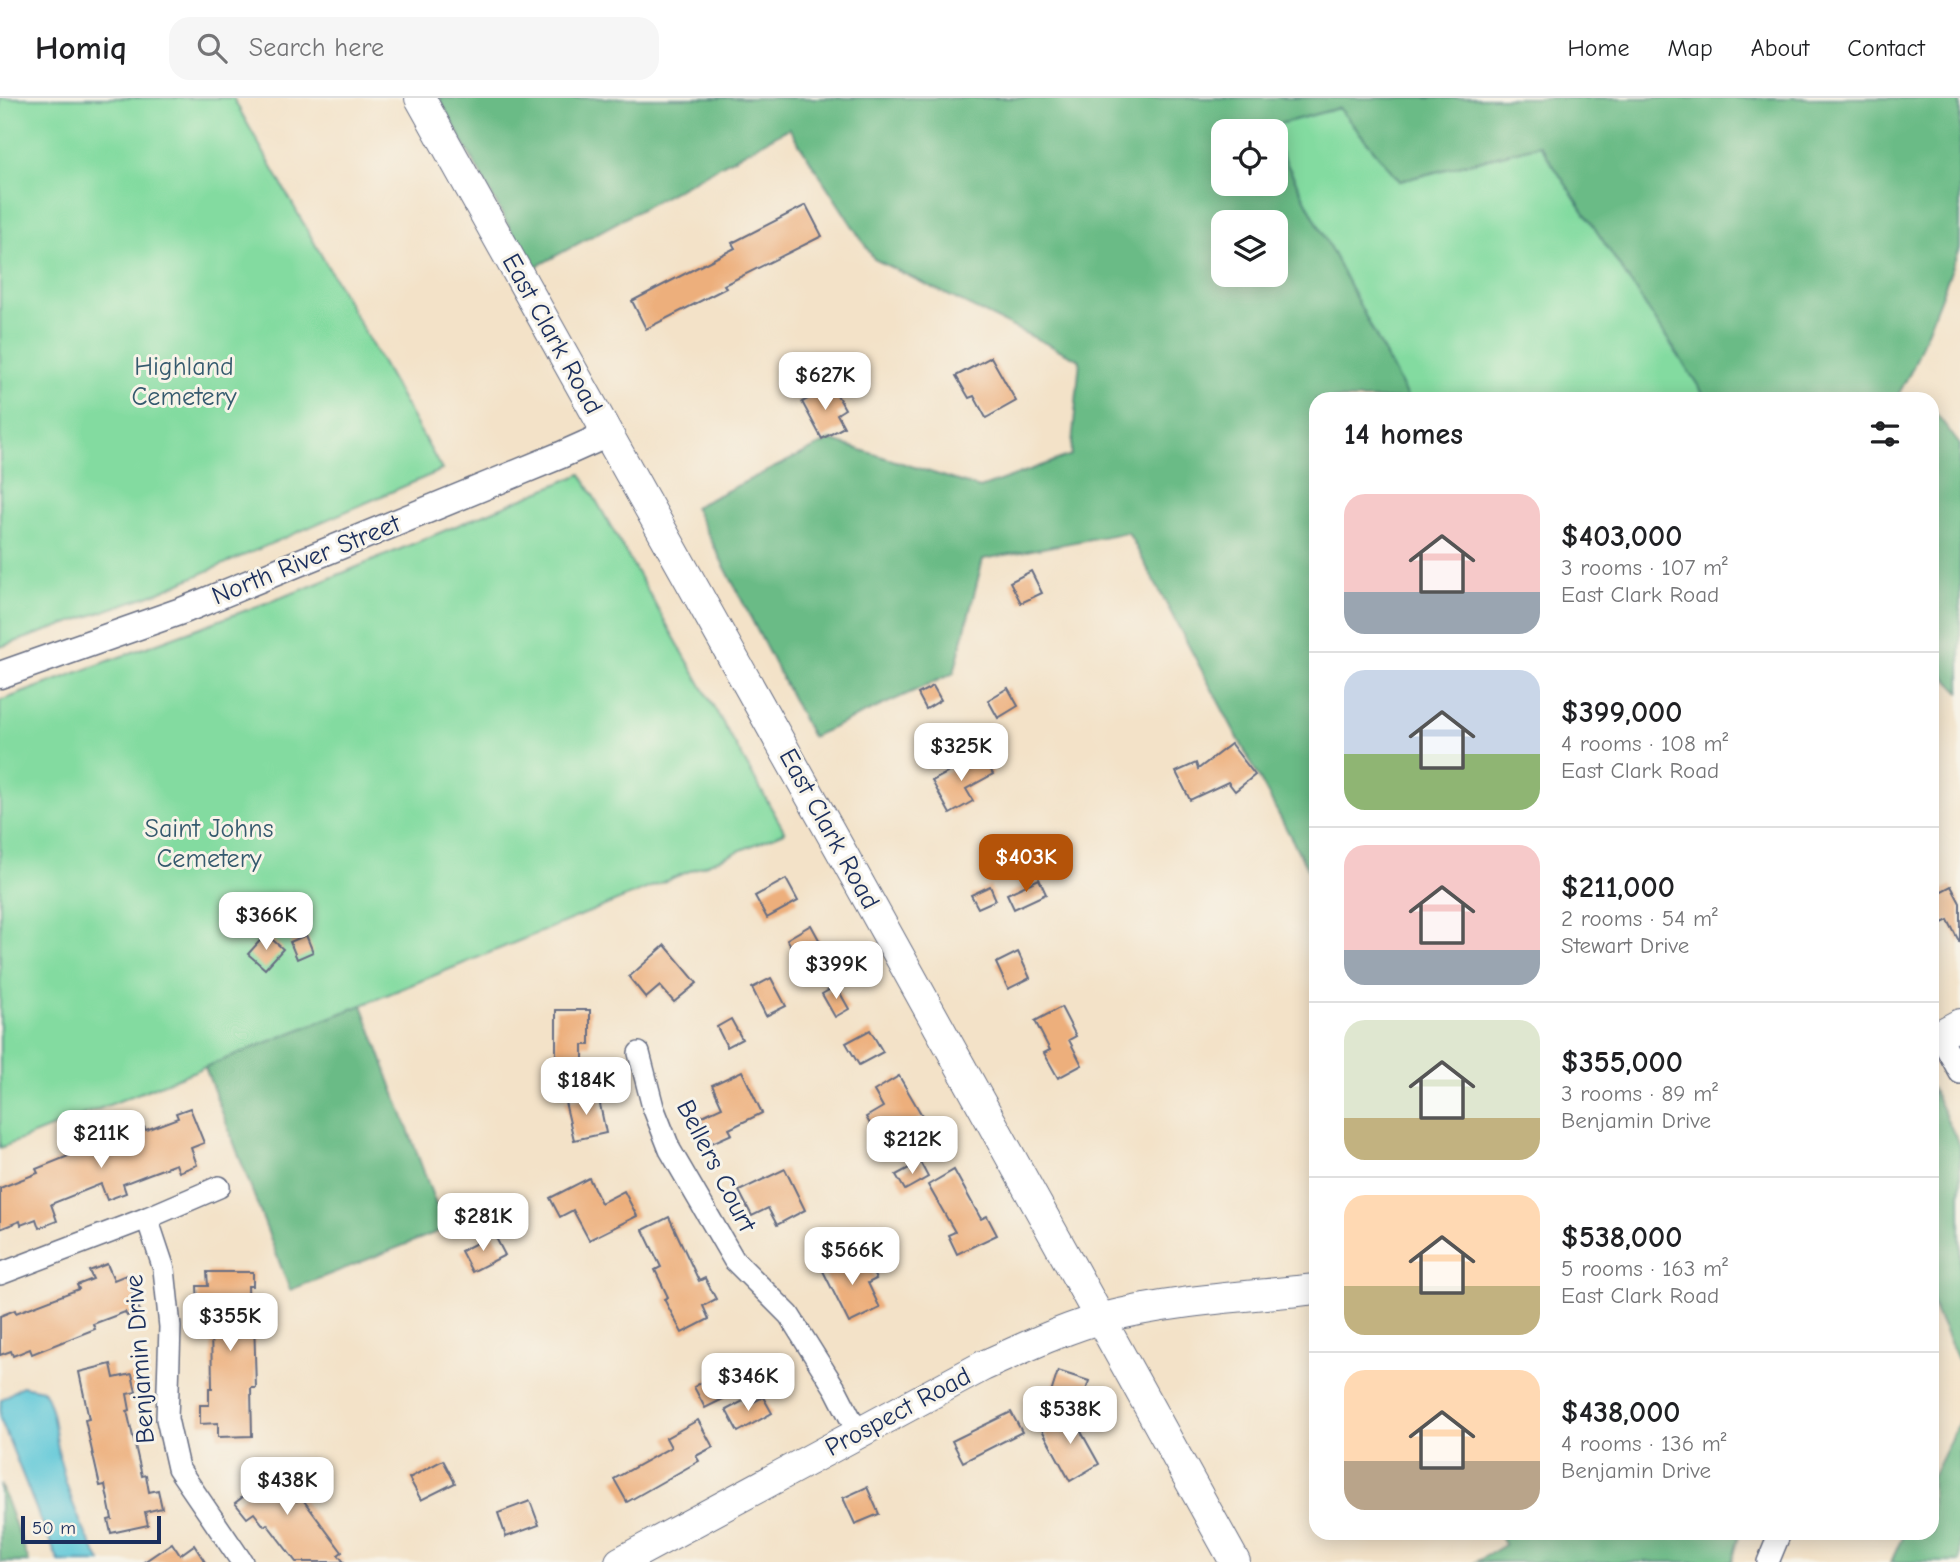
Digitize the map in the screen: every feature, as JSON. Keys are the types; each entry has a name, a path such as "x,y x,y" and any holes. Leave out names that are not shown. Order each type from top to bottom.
{"main road":[{"name":"East Clark Road","path":"420,98 1235,1562"},
{"name":"Prospect Road","path":"620,1562 983,1366 1100,1319 1147,1308 1309,1290"}],"street":[{"name":"North River Street","path":"0,675 184,610 608,434"},
{"path":"1944,1033 1960,1073"},
{"name":"Bellers Court","path":"639,1053 653,1107 670,1150 734,1260 789,1315 836,1390 858,1433"},
{"path":"0,1274 147,1218 219,1187"},
{"name":"Benjamin Drive","path":"147,1218 164,1269 170,1327 167,1419 178,1468 242,1562"},
{"path":"1768,1562 1777,1540"}],"green space":[{"name":"Highland Cemetery","path":"0,98 233,98 442,470 159,592 0,647"},
{"path":"439,98 1960,98 1960,248 1913,367 1900,392 1702,392 1540,145 1400,181 1339,108 1288,122 1288,119 1211,119 1211,196 1288,196 1288,166 1404,392 1309,392 1309,871 1128,532 983,559 954,673 812,737 694,507 830,440 980,488 1071,455 1080,360 874,259 789,128 532,269"},
{"path":"1339,108 1400,181 1540,145 1702,392 1404,392 1288,166 1288,121"},
{"path":"1939,417 1960,445 1960,692 1939,670"},
{"name":"Saint Johns Cemetery","path":"581,474 785,832 362,1005 0,1148 0,701 304,589"},
{"path":"362,1005 445,1229 290,1290 205,1067"},
{"path":"1939,1102 1960,1146 1960,1364 1939,1318"},
{"path":"1960,1420 1960,1562 1891,1562 1901,1540 1939,1540 1939,1463"},
{"path":"0,1484 29,1562 0,1562"},
{"path":"1502,1540 1738,1540 1732,1562 1476,1562 1505,1545"}],"water":[{"path":"22,1386 43,1390 47,1398 71,1500 101,1562 59,1562 0,1418 1,1400"}],"building":[{"path":"806,205 822,236 724,285 726,288 646,329 632,301 735,248 732,243"},
{"path":"991,357 1016,401 986,418 974,396 969,398 956,376"},
{"path":"832,386 845,409 837,414 844,427 822,439 802,402"},
{"path":"1031,571 1042,593 1021,603 1010,582"},
{"path":"933,686 941,700 926,709 918,694"},
{"path":"1008,688 1018,706 998,718 988,700"},
{"path":"1231,744 1255,775 1235,791 1228,782 1190,800 1176,772 1196,763 1198,769"},
{"path":"982,754 993,774 966,789 973,801 950,814 932,781"},
{"path":"786,879 798,901 767,918 755,896"},
{"path":"1039,879 1046,894 1014,909 1007,894"},
{"path":"990,886 996,900 978,908 971,895"},
{"path":"1951,886 1960,903 1960,943 1948,920 1939,924 1939,892"},
{"path":"811,925 823,947 799,961 787,939"},
{"path":"266,934 283,949 265,969 248,954"},
{"path":"306,935 313,952 297,959 290,942"},
{"path":"665,945 697,983 674,1002 660,986 646,998 629,977"},
{"path":"1018,952 1030,978 1008,989 996,963"},
{"path":"771,978 786,1006 766,1016 752,988"},
{"path":"836,986 849,1009 835,1017 822,994"},
{"path":"1061,1007 1076,1036 1069,1040 1082,1065 1058,1078 1044,1053 1050,1050 1035,1021"},
{"path":"556,1010 590,1010 590,1045 583,1045 583,1063 556,1063"},
{"path":"731,1019 742,1039 727,1047 717,1027"},
{"path":"870,1030 883,1052 859,1065 846,1043"},
{"path":"742,1071 762,1113 729,1129 732,1134 712,1143 700,1117 722,1107 712,1085"},
{"path":"899,1076 923,1117 880,1141 866,1117 883,1107 874,1091"},
{"path":"598,1095 606,1133 574,1140 565,1102"},
{"path":"190,1108 204,1143 191,1148 197,1165 179,1172 176,1164 123,1184 126,1193 107,1200 101,1184 51,1204 57,1221 39,1228 36,1219 21,1225 20,1221 0,1229 0,1188 38,1173 36,1169 88,1148 90,1153 123,1140 121,1136 178,1118 176,1113"},
{"path":"920,1162 928,1177 905,1190 896,1175"},
{"path":"785,1169 805,1210 777,1225 768,1208 752,1216 739,1191"},
{"path":"954,1170 981,1219 987,1216 997,1235 957,1254 948,1235 955,1232 928,1185"},
{"path":"589,1178 601,1203 624,1191 637,1216 589,1240 573,1210 560,1217 550,1198"},
{"path":"669,1217 699,1281 705,1278 716,1299 703,1306 709,1319 682,1333 664,1299 668,1297 655,1270 661,1267 643,1230"},
{"path":"494,1234 505,1255 472,1272 461,1251"},
{"path":"853,1254 860,1267 868,1264 876,1279 868,1283 880,1308 849,1323 822,1269"},
{"path":"107,1264 114,1280 126,1275 140,1311 127,1316 125,1312 93,1324 95,1329 32,1354 30,1349 13,1356 11,1351 0,1355 0,1316 15,1310 16,1313 79,1289 77,1285 93,1279 89,1271"},
{"path":"207,1272 253,1272 253,1286 248,1286 249,1320 254,1320 256,1388 251,1388 252,1436 218,1437 218,1423 200,1424 200,1405 209,1405 209,1388 212,1388 211,1321 207,1321 207,1305 198,1305 197,1286 208,1286"},
{"path":"111,1364 114,1378 132,1374 136,1392 127,1394 130,1410 127,1411 142,1476 146,1475 149,1492 158,1490 162,1508 145,1512 148,1525 111,1533 108,1520 112,1519 105,1485 100,1486 85,1420 89,1419 79,1372"},
{"path":"1058,1371 1089,1381 1082,1403 1051,1393"},
{"path":"713,1376 725,1398 705,1408 694,1387"},
{"path":"763,1397 772,1413 738,1432 726,1410 745,1400 748,1405"},
{"path":"1011,1412 1022,1432 963,1462 952,1441"},
{"path":"1070,1412 1099,1464 1070,1481 1041,1428"},
{"path":"698,1420 713,1447 696,1456 699,1461 627,1502 614,1479 671,1447 666,1438"},
{"path":"271,1459 280,1470 276,1473 297,1501 301,1497 342,1552 338,1555 344,1562 296,1562 267,1524 264,1526 254,1513 247,1518 235,1503 249,1492 241,1482"},
{"path":"443,1460 455,1483 421,1500 409,1478"},
{"path":"867,1487 879,1514 855,1524 843,1498"},
{"path":"530,1501 539,1525 506,1537 498,1513"},
{"path":"172,1543 180,1555 194,1545 205,1562 144,1562"}]}
